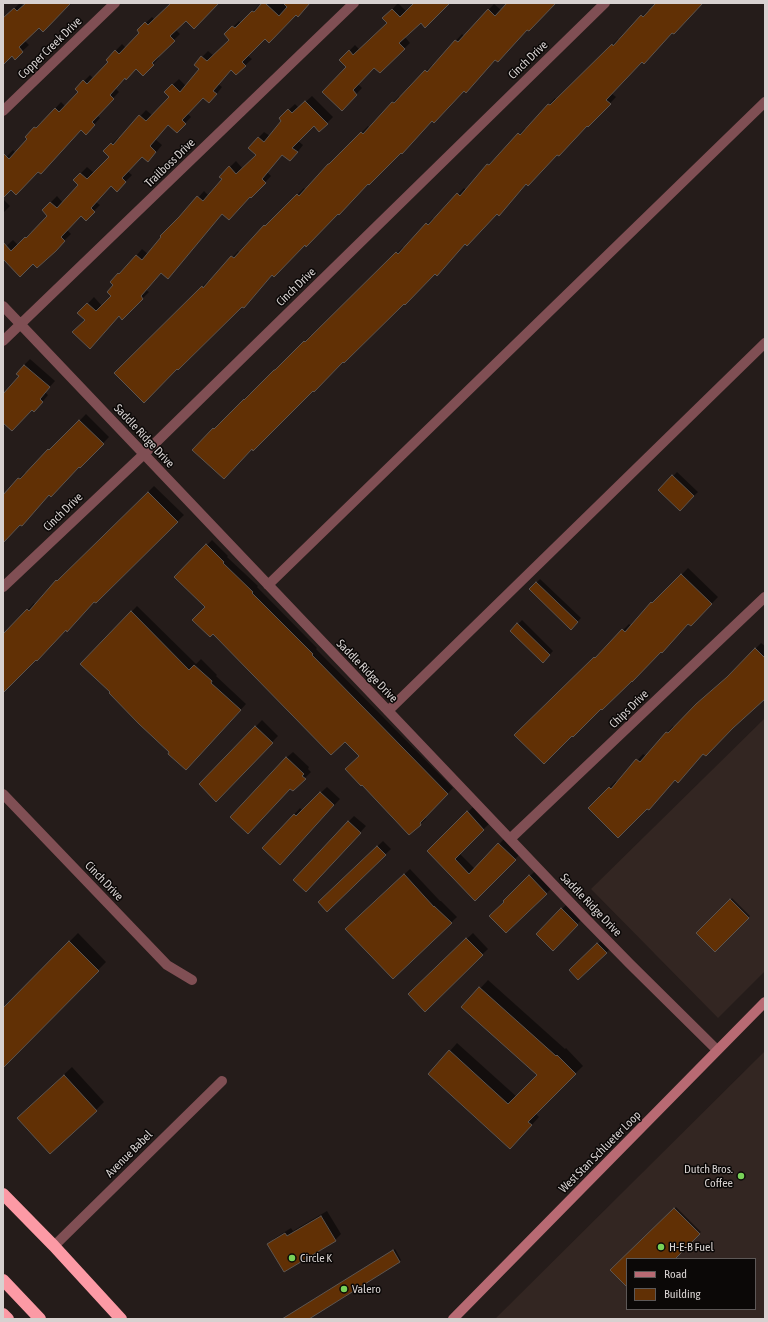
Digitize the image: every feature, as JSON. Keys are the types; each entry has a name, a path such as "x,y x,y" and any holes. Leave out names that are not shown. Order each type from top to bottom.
{"highway":[{"path":"3,1194 54,1246 121,1319"},
{"path":"3,1280 40,1319"},
{"path":"3,1314 8,1319"}],"main road":[{"name":"West Stan Schlueter Loop","path":"453,1319 765,1002"}],"street":[{"name":"Copper Creek Drive","path":"3,111 115,3"},
{"name":"Trailboss Drive","path":"3,341 354,3"},
{"name":"Cinch Drive","path":"3,587 144,454 606,3"},
{"path":"268,585 765,102"},
{"name":"Saddle Ridge Drive","path":"3,306 510,839 630,964 717,1050"},
{"path":"388,711 765,343"},
{"name":"Chips Drive","path":"510,839 765,597"},
{"name":"Cinch Drive","path":"3,794 167,965 192,980"},
{"name":"Avenue Babel","path":"54,1246 222,1081"}],"shaded area":[{"path":"765,718 765,971 718,1018 591,889"},
{"path":"765,1051 765,1319 495,1319"}],"building":[{"path":"26,3 71,3 43,32 39,28 19,47 23,52 15,60 12,56 3,65 3,18 14,8 17,11"},
{"path":"171,3 219,3 194,29 186,21 170,36 175,41 152,63 154,65 143,76 136,69 126,80 125,78 110,95 114,99 92,122 95,125 86,135 81,130 41,174 38,172 16,195 11,190 3,198 3,153 9,159 27,139 25,137 34,127 36,128 55,108 59,112 78,92 75,89 83,80 87,84 108,62 106,60 115,50 119,54 139,33 137,30 145,22 148,25"},
{"path":"262,3 265,3 279,16 287,7 283,3 310,3 298,17 296,15 269,43 265,39 242,62 246,66 236,75 231,70 213,91 217,94 209,103 203,98 182,120 186,124 177,133 168,125 150,146 156,152 148,162 142,157 122,178 126,182 117,192 111,186 91,208 95,212 86,221 81,216 61,237 65,241 56,251 37,268 33,264 20,277 3,259 3,242 11,251 25,237 26,238 47,216 42,210 50,202 57,208 78,185 73,180 80,173 87,179 109,157 103,151 111,143 113,145 139,115 146,121 169,97 164,92 172,84 180,92 199,69 194,65 201,56 207,61 229,40 224,34 232,26 235,28"},
{"path":"414,3 450,3 425,28 421,23 399,43 405,49 380,73 374,68 353,90 357,95 342,111 322,92 346,67 339,60 349,50 353,55 387,23 382,18 392,9 400,17"},
{"path":"507,3 556,3 529,31 527,30 498,62 495,60 466,93 464,91 434,123 432,121 402,154 401,153 369,185 368,184 306,247 305,245 274,277 272,275 244,308 242,307 144,403 114,373 202,286 203,288 231,256 234,258 264,225 265,226 297,194 299,196 328,164 361,132 363,134 392,102 394,103 425,70 427,72 455,40 458,42 488,9 495,16"},
{"path":"656,3 703,3 674,34 672,33 644,64 642,62 606,100 611,104 588,127 587,126 559,156 557,155 528,186 526,184 499,216 497,214 467,246 465,244 437,276 435,274 405,305 404,304 344,363 343,362 253,451 252,449 224,479 192,450 304,341 305,342 396,252 398,254 426,223 428,225 457,193 460,196 487,164 489,165 518,133 520,135 548,104 550,105 612,44 613,46 641,15 643,17"},
{"path":"305,101 328,124 319,132 314,126 292,148 298,152 290,161 282,155 262,179 266,183 251,198 250,197 229,220 222,214 168,279 161,273 141,296 143,299 122,320 119,316 90,349 72,332 85,320 77,313 87,303 96,311 111,296 107,292 113,285 110,282 118,273 119,274 136,255 142,260 161,237 160,236 197,196 203,201 222,179 219,177 229,166 236,174 256,155 248,148 258,137 264,142 281,121 279,118 288,109 292,113"},
{"path":"24,365 50,387 40,399 43,402 34,412 32,410 12,431 3,423 3,394 19,376 16,374"},
{"path":"79,420 104,444 80,468 79,467 51,497 49,495 22,526 20,525 3,543 3,495 18,478 20,479 48,449 49,450"},
{"path":"672,475 694,496 680,511 658,490"},
{"path":"148,492 178,522 96,603 94,602 67,632 66,630 37,661 36,660 3,693 3,634 27,609 29,611 56,580 57,581"},
{"path":"206,544 448,794 420,823 421,825 409,835 345,769 359,756 345,742 331,755 213,634 210,637 192,620 205,607 174,577"},
{"path":"681,574 712,604 691,626 688,624 662,653 661,652 632,682 602,710 601,709 573,737 572,736 544,764 514,735 594,657 595,658 622,629 625,632 651,602 652,603"},
{"path":"536,582 578,622 571,630 529,589"},
{"path":"131,611 189,670 194,665 212,681 211,683 241,710 186,770 168,754 169,752 139,724 109,693 110,692 80,664"},
{"path":"517,623 550,655 543,663 510,631"},
{"path":"755,648 765,658 765,699 733,728 706,756 703,754 678,783 675,780 649,810 647,809 618,838 588,808 609,787 611,789 636,759 640,762 666,732 668,733"},
{"path":"255,726 273,743 216,802 199,784"},
{"path":"286,757 304,774 302,776 306,779 293,791 290,789 248,834 230,817"},
{"path":"320,792 334,805 280,865 262,848 294,814 296,816"},
{"path":"467,811 484,830 455,859 469,874 498,843 516,860 475,901 427,851"},
{"path":"348,821 361,833 306,892 293,880"},
{"path":"377,846 386,855 327,912 318,902"},
{"path":"404,874 434,907 452,923 393,979 345,929"},
{"path":"529,875 547,894 506,933 489,916"},
{"path":"730,899 749,918 715,952 696,933"},
{"path":"561,908 578,925 553,951 536,934"},
{"path":"466,938 483,955 425,1012 408,994"},
{"path":"69,941 99,971 3,1068 3,1008"},
{"path":"597,943 607,953 578,980 569,970"},
{"path":"479,987 556,1056 557,1055 576,1074 528,1122 532,1125 510,1149 428,1074 449,1050 508,1104 537,1075 461,1007"},
{"path":"64,1075 97,1111 50,1154 17,1118"},
{"name":"H-E-B Fuel","path":"674,1208 700,1234 676,1258 626,1258 626,1286 610,1270"},
{"name":"Circle K","path":"321,1216 336,1241 284,1272 267,1244 285,1233 287,1236"},
{"name":"Valero","path":"393,1250 400,1262 309,1319 282,1319"}],"place":[{"name":"Dutch Bros. Coffee","path":"741,1176"},
{"name":"H-E-B Fuel","path":"661,1247"},
{"name":"Circle K","path":"292,1258"},
{"name":"Valero","path":"344,1289"}]}
